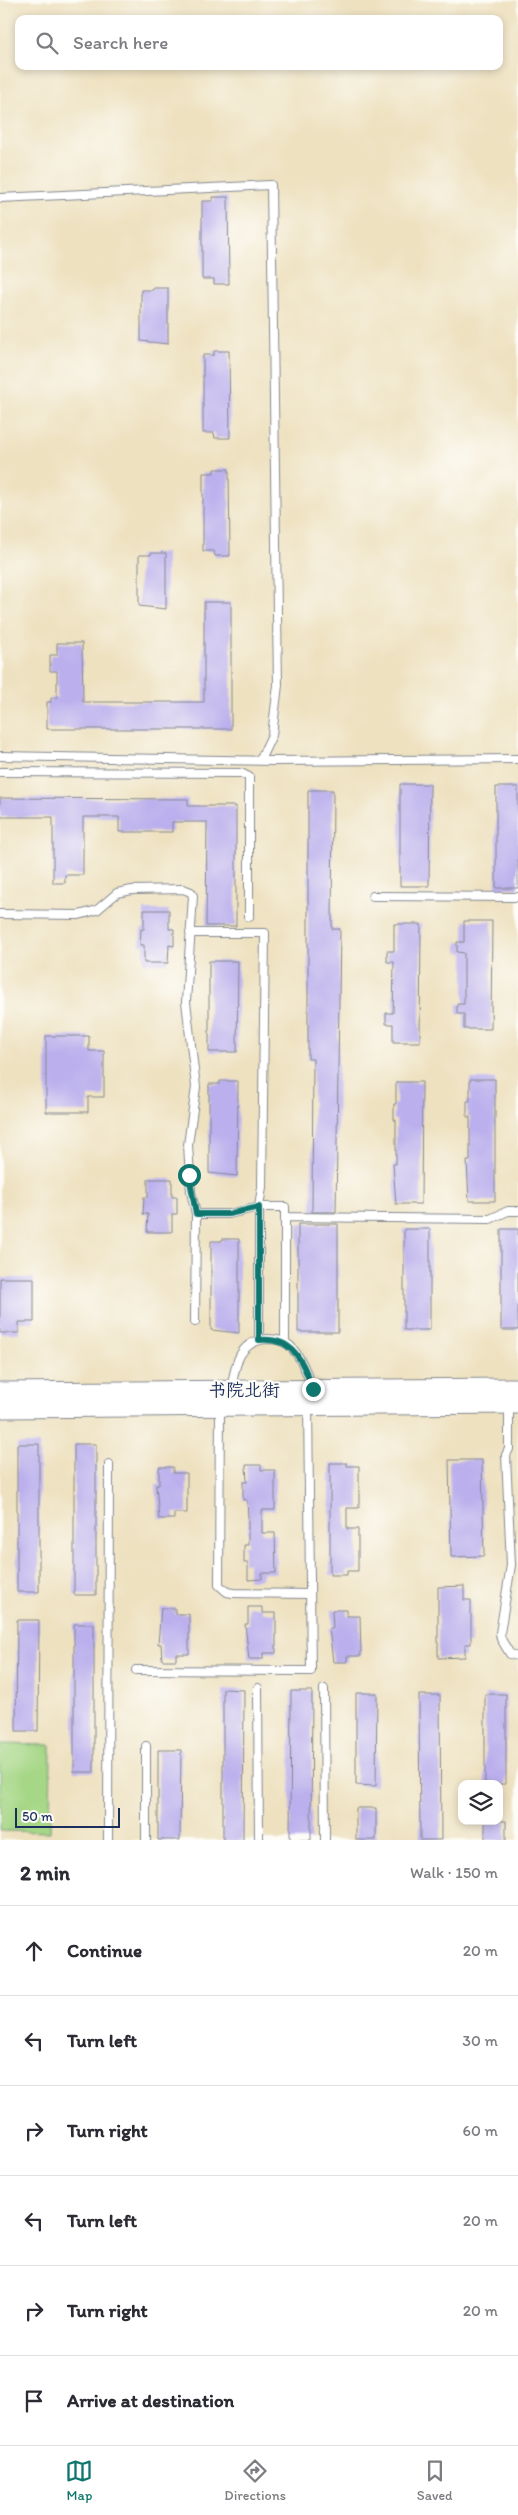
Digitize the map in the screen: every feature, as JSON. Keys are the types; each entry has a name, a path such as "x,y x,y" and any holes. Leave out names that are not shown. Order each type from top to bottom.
{"street":[{"name":"书院北街","path":"0,1392 231,1390 311,1397 515,1398"},
{"name":"书院北街","path":"0,1408 220,1406 311,1397"}],"lane":[{"path":"0,198 271,185 278,685 272,735 260,760"},
{"path":"0,756 260,760 518,759"},
{"path":"0,772 242,773 249,777 249,917"},
{"path":"0,914 79,915 97,910 117,893 132,890 183,889 191,892 193,896 186,1002 196,1087 188,1145 190,1192 196,1214 195,1322"},
{"path":"373,896 518,897"},
{"path":"190,933 265,933 262,1187 259,1207 259,1340"},
{"path":"136,1670 311,1671 311,1397 304,1368 285,1342 285,1207 259,1207 229,1214 196,1214"},
{"path":"285,1217 490,1219 508,1211 518,1211"},
{"path":"231,1390 235,1365 250,1342 271,1339 285,1342"},
{"path":"515,1398 509,1449 506,1455 514,1566 500,1633 501,1639 510,1654 518,1656"},
{"path":"220,1406 219,1586 227,1592 233,1593 310,1594"},
{"path":"108,1840 109,1464"},
{"path":"258,1688 259,1840"},
{"path":"324,1689 325,1840"},
{"path":"146,1746 146,1840"}],"green space":[{"path":"0,1744 51,1745 50,1832 0,1831"}],"building":[{"path":"213,197 228,197 229,284 214,284 214,279 202,279 202,201 213,201"},
{"path":"153,288 168,288 168,344 141,341 141,290 153,290"},
{"path":"214,351 229,351 230,438 215,438 214,433 203,433 203,355 214,355"},
{"path":"214,469 229,469 230,556 215,556 214,551 203,551 203,473 214,473"},
{"path":"151,553 166,553 166,609 139,606 139,555 151,555"},
{"path":"204,602 231,602 231,729 47,729 47,702 51,702 51,698 57,698 57,671 50,671 50,655 57,655 57,643 82,643 83,702 204,702"},
{"path":"400,784 430,784 429,886 400,886"},
{"path":"496,787 518,787 518,888 496,888"},
{"path":"308,790 333,790 332,929 340,929 336,1212 312,1212 313,1059 308,1059"},
{"path":"0,798 188,799 188,806 236,806 236,926 206,926 207,822 172,822 172,832 119,832 119,817 83,817 83,875 65,875 65,883 53,883 53,817 0,817"},
{"path":"144,910 169,910 169,929 174,929 174,946 169,945 168,963 144,963 144,945 140,945 141,929 144,929"},
{"path":"464,921 492,921 491,1029 464,1029 464,1014 457,1014 457,1004 464,1004 464,953 457,952 457,942 464,942"},
{"path":"394,924 421,924 420,1042 393,1042 393,1024 386,1024 386,1013 393,1013 394,962 387,962 387,951 394,951"},
{"path":"209,961 238,961 237,1052 209,1052"},
{"path":"46,1036 89,1036 89,1051 104,1051 104,1097 88,1097 88,1112 46,1112"},
{"path":"470,1079 495,1079 495,1201 469,1201 467,1161 470,1161 470,1117 467,1117 467,1101 470,1101"},
{"path":"220,1081 238,1081 237,1176 209,1173 209,1084 220,1084"},
{"path":"396,1082 422,1082 421,1204 396,1204 393,1164 396,1164 394,1104 396,1104"},
{"path":"148,1179 172,1179 172,1197 177,1197 177,1214 172,1214 172,1232 147,1232 148,1214 143,1214 144,1197 148,1197"},
{"path":"298,1224 338,1224 338,1332 298,1332"},
{"path":"404,1229 430,1229 430,1330 404,1330"},
{"path":"501,1229 518,1229 518,1330 501,1330"},
{"path":"222,1239 239,1239 239,1333 211,1330 211,1241 222,1241"},
{"path":"0,1278 34,1278 34,1322 19,1322 19,1333 0,1333"},
{"path":"17,1444 39,1444 39,1592 17,1592"},
{"path":"74,1444 96,1444 96,1595 74,1595"},
{"path":"449,1460 482,1460 484,1556 451,1557"},
{"path":"330,1463 347,1463 347,1466 359,1466 359,1508 347,1508 347,1529 358,1529 358,1571 347,1571 347,1575 330,1575"},
{"path":"246,1465 261,1465 261,1470 275,1470 275,1510 262,1510 262,1533 275,1533 276,1573 262,1573 262,1579 248,1580 248,1563 244,1563 244,1545 248,1545 247,1500 243,1500 243,1482 247,1482"},
{"path":"159,1467 173,1467 173,1473 187,1473 187,1513 174,1513 174,1519 159,1519 156,1485 159,1485"},
{"path":"464,1586 464,1600 471,1600 471,1644 465,1644 465,1657 438,1658 438,1587"},
{"path":"248,1607 262,1607 262,1613 276,1613 276,1653 263,1653 263,1659 249,1659 245,1624 248,1624"},
{"path":"161,1608 175,1608 175,1614 189,1614 189,1654 176,1654 176,1660 162,1660 161,1644 158,1644"},
{"path":"332,1610 347,1610 347,1616 360,1616 361,1656 347,1656 347,1662 333,1662 329,1628 333,1628"},
{"path":"17,1620 39,1620 38,1731 16,1731"},
{"path":"74,1624 94,1624 94,1772 74,1772"},
{"path":"223,1689 244,1690 243,1840 223,1840"},
{"path":"291,1691 312,1691 311,1840 290,1840"},
{"path":"356,1693 377,1693 376,1786 356,1785"},
{"path":"485,1694 506,1694 506,1784 503,1784 503,1780 485,1780"},
{"path":"419,1695 440,1695 441,1840 420,1840"},
{"path":"158,1750 181,1750 180,1840 158,1840"},
{"path":"356,1808 376,1808 376,1840 356,1840"},
{"path":"503,1821 506,1821 506,1840 485,1840 485,1825 503,1825"}],"route":[{"path":"189,1175 190,1192 196,1214 218,1215 239,1213 259,1207 259,1340 271,1339 285,1342 304,1368 313,1389"}]}
